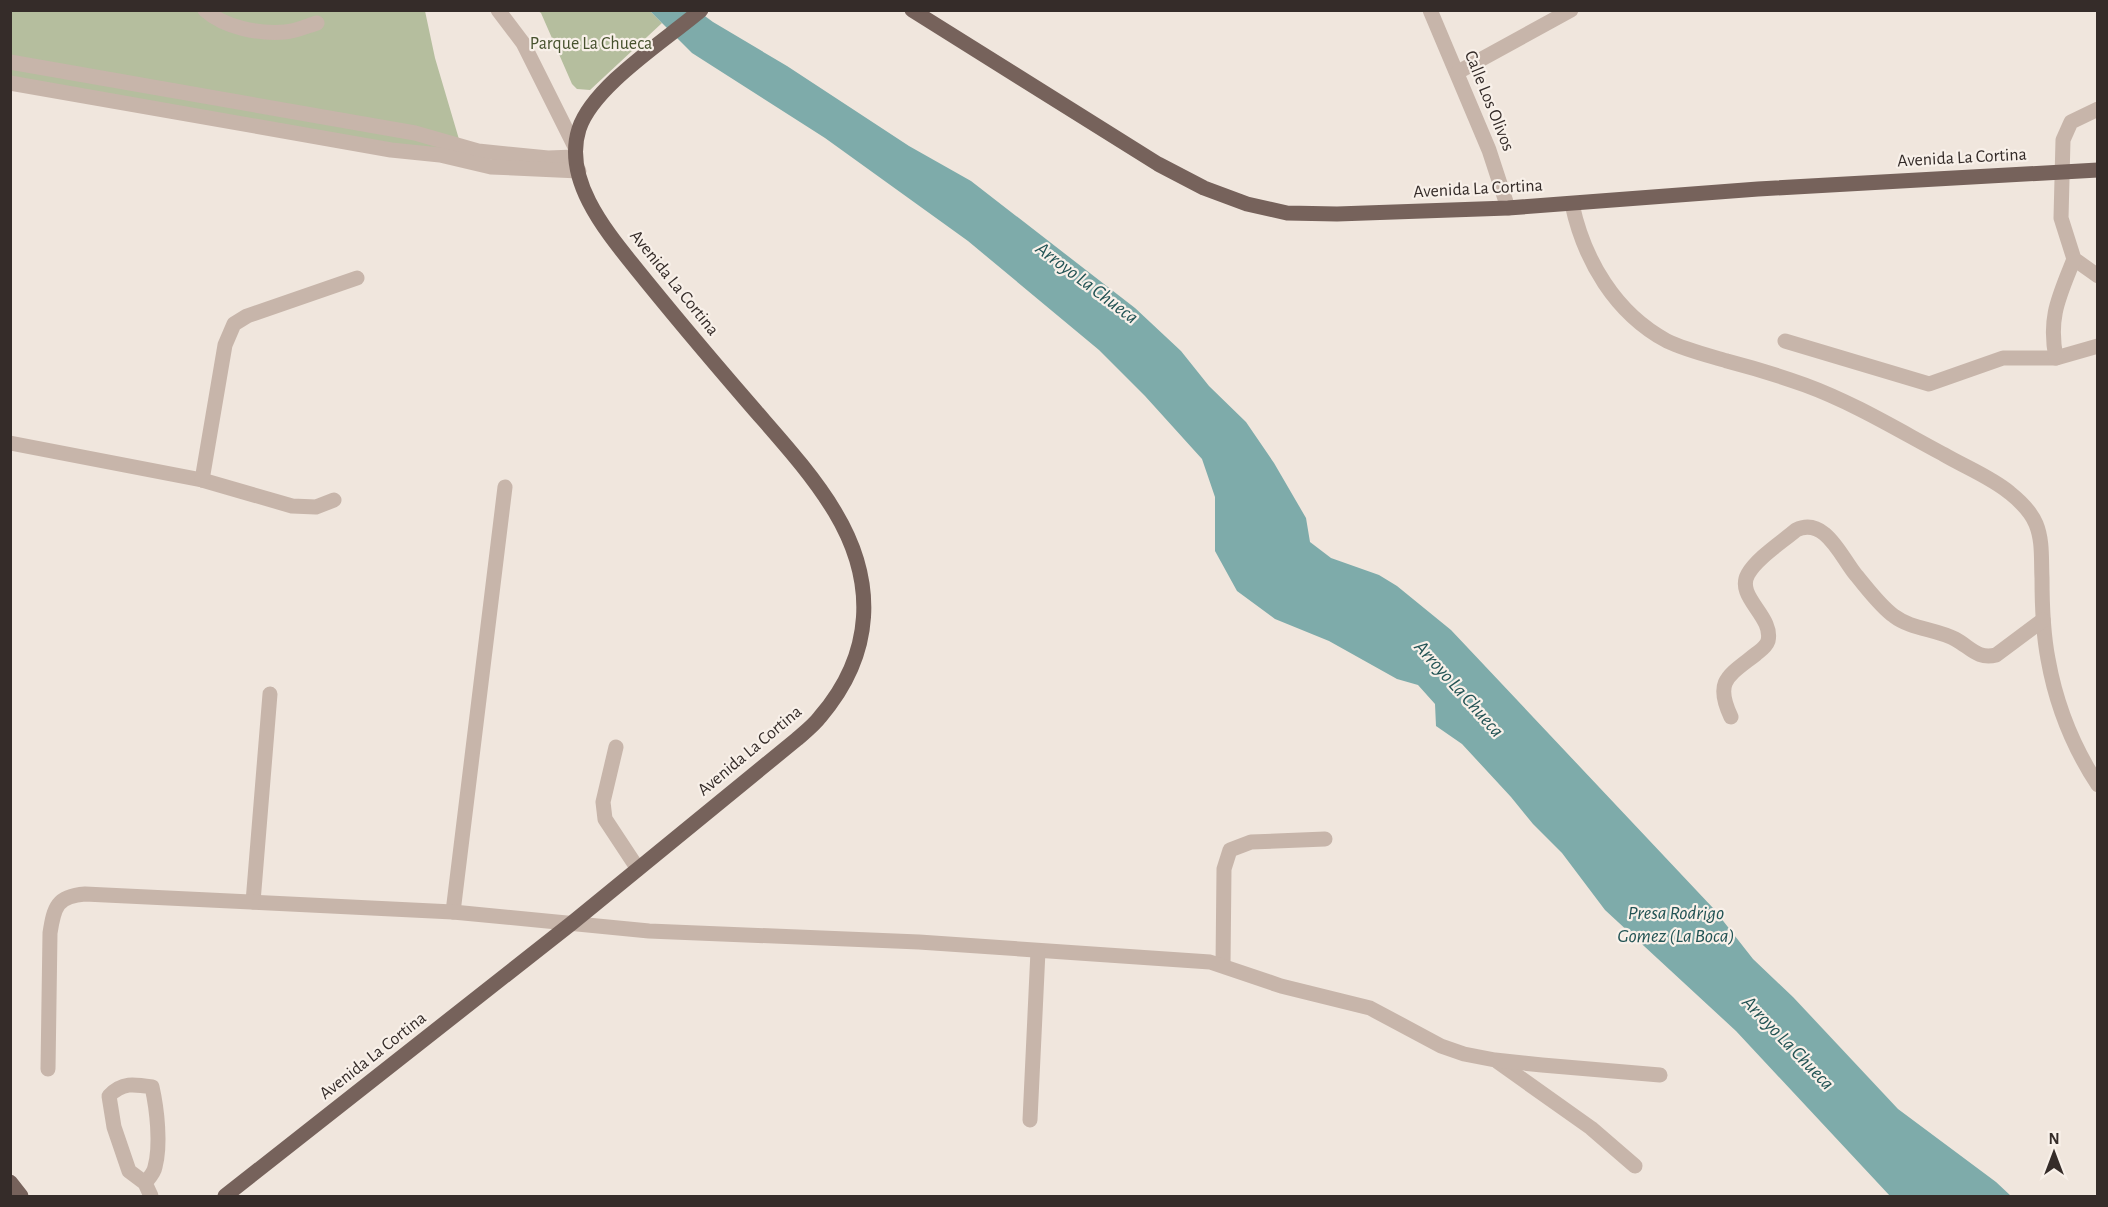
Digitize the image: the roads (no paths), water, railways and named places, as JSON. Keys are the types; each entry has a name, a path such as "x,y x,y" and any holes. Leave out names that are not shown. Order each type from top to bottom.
{"main road":[{"path":"576,158 579,127 590,108 609,85 701,10"},
{"name":"Avenida La Cortina","path":"912,10 1158,165 1204,188 1247,204 1287,213 1337,214 1508,208 1758,189 2097,170"},
{"name":"Avenida La Cortina","path":"225,1197 572,923 797,739 820,718 844,683 858,654 863,624 863,598 849,540 834,512 780,440 682,326 602,226 590,205 576,158"},
{"path":"10,1182 21,1197"}],"street":[{"path":"205,10 216,20 246,30 286,32 317,23"},
{"path":"498,10 523,43 576,158"},
{"name":"Calle Los Olivos","path":"1430,10 1489,150 1508,208"},
{"path":"1458,72 1571,10"},
{"path":"10,62 416,133 477,151 548,158 576,158"},
{"path":"10,83 390,150 440,155 491,167 576,158"},
{"path":"2097,109 2071,122 2062,140 2061,218 2074,259 2097,276"},
{"path":"1572,204 1579,234 1608,290 1648,329 1668,341 1691,350 1759,369 1842,400 2000,486 2029,512 2039,533 2043,620 2048,660 2061,710 2072,739 2097,785"},
{"path":"2056,358 2052,336 2054,312 2074,259"},
{"path":"202,480 225,345 234,324 247,316 357,278"},
{"path":"1785,341 1929,384 2003,358 2056,358 2097,346"},
{"path":"10,443 202,480 292,506 316,507 334,500"},
{"path":"453,912 505,487"},
{"path":"1731,717 1722,696 1725,681 1766,646 1769,638 1767,624 1747,591 1747,576 1752,568 1802,527 1815,527 1824,534 1854,573 1894,617 1956,640 1978,656 1996,656 2043,620"},
{"path":"253,902 270,694"},
{"path":"616,747 603,801 605,819 638,869"},
{"path":"1223,965 1224,869 1230,850 1251,842 1325,839"},
{"path":"48,1069 52,918 61,900 72,895 85,894 453,912 649,931 919,942 1210,962 1281,986 1370,1008 1441,1046 1464,1054 1495,1060 1660,1075"},
{"path":"1030,1120 1038,951"},
{"path":"1495,1060 1591,1128 1635,1166"},
{"path":"135,1084 152,1087 155,1100 157,1137 155,1168 148,1190 129,1171 114,1127 109,1096 117,1088 135,1084"}],"water":[{"path":"650,11 698,11 909,146 971,181 1135,308 1181,351 1209,386 1246,422 1274,463 1306,518 1310,542 1331,558 1379,575 1397,586 1451,630 1713,908 1753,959 1793,997 1898,1109 1996,1182 2011,1196 1890,1196 1736,1031 1605,910 1562,853 1533,824 1511,797 1462,744 1436,726 1435,704 1418,685 1397,679 1329,641 1275,619 1237,591 1215,551 1215,497 1202,459 1145,396 1099,350 968,241 825,138 692,53"}],"park label":[{"name":"Parque La Chueca","path":"591,44"}],"water label":[{"name":"Arroyo La Chueca","path":"1087,283"},
{"name":"Arroyo La Chueca","path":"1459,689"},
{"name":"Presa Rodrigo Gomez (La Boca)","path":"1676,924"},
{"name":"Arroyo La Chueca","path":"1788,1043"}]}
